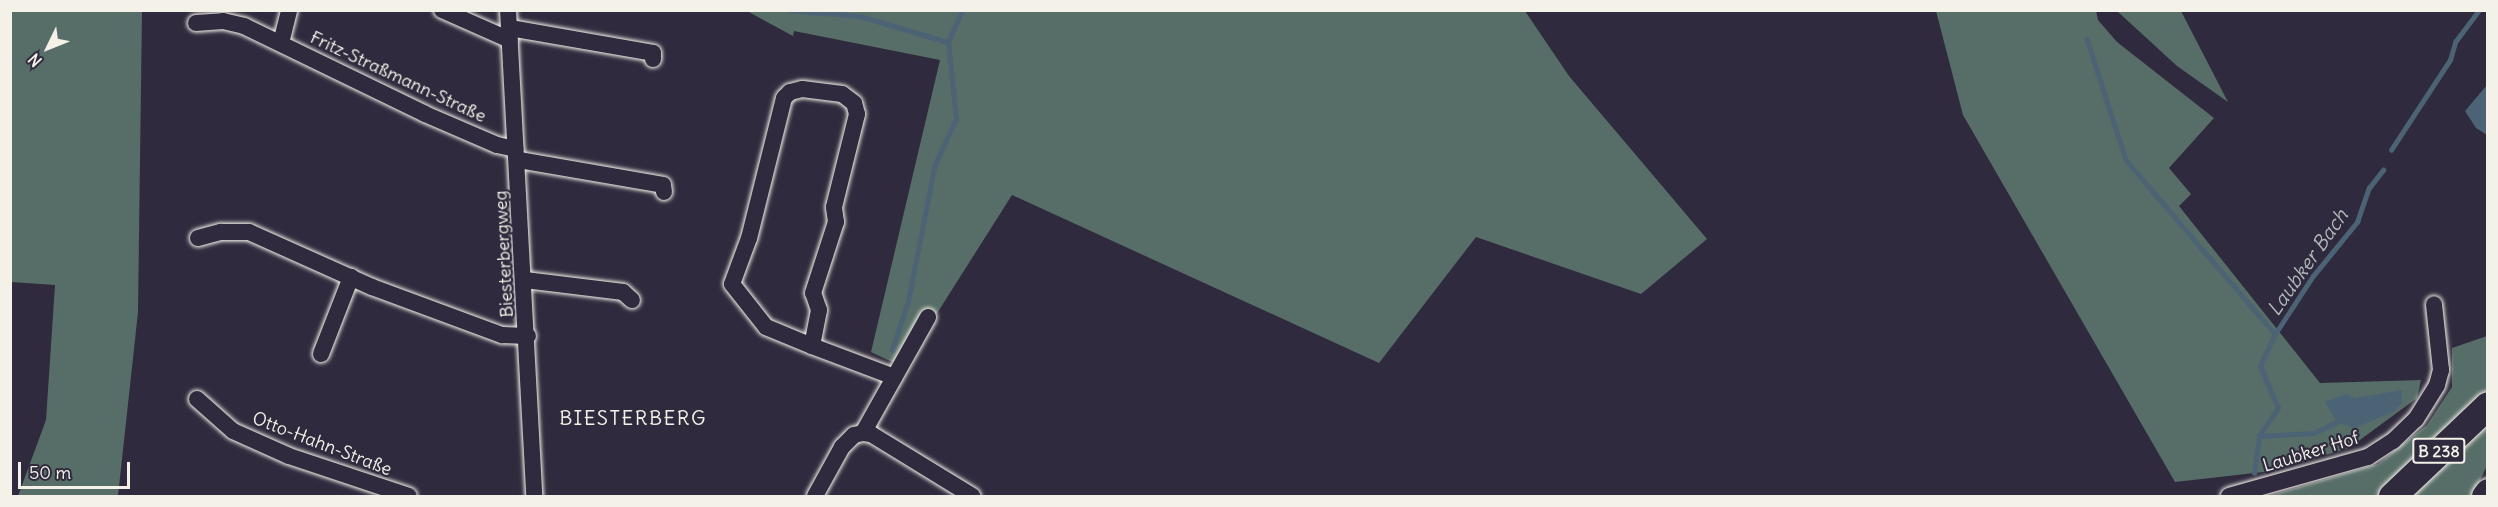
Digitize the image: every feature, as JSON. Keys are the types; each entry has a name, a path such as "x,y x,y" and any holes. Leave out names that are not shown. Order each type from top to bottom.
{"main road":[{"name":"B 238","path":"2392,496 2487,405"},
{"path":"2485,496 2487,492"}],"street":[{"path":"281,43 289,10"},
{"path":"442,10 510,34 653,53 653,59"},
{"name":"Biesterbergweg","path":"508,10 528,336 534,496"},
{"name":"Fritz-Straßmann-Straße","path":"196,23 223,21 238,24 425,114 517,154 663,185 664,192"},
{"path":"812,346 819,310 813,292 836,222 834,207 857,114 854,103 842,94 802,89 790,92 784,98 749,238 732,279 735,290 766,327 812,346 894,377"},
{"path":"198,238 221,232 249,232 351,277 502,335 528,336"},
{"path":"321,354 351,277"},
{"path":"525,280 622,292 632,300"},
{"name":"Laubker Hof","path":"2229,496 2368,457 2393,441 2416,419 2437,386 2441,369 2434,304"},
{"path":"862,433 928,317"},
{"name":"Otto-Hahn-Straße","path":"196,399 243,435 288,456 409,496"},
{"path":"815,496 842,447 854,435 862,433 871,434 972,496"}],"green space":[{"path":"10,11 142,11 138,312 118,496 18,496 46,420 55,285 11,282"},
{"path":"747,11 1525,11 1569,76 1707,239 1641,294 1476,237 1379,363 1012,195 903,367 871,352 940,60 794,31 793,36"},
{"path":"1936,11 2096,11 2098,20 2117,42 2214,118 2169,168 2191,194 2179,206 2320,383 2421,380 2417,398 2349,448 2272,471 2175,482 1963,115"},
{"path":"2117,11 2181,11 2228,102 2177,66"},
{"path":"2487,336 2487,393 2380,496 2268,496 2378,464 2427,425 2452,387 2452,348"},
{"path":"2487,417 2487,466 2472,496 2403,496"}],"water":[{"path":"2487,85 2487,135 2476,128 2465,111"},
{"path":"2402,390 2402,403 2393,412 2354,428 2337,422 2325,402 2347,394 2355,398"}],"waterway":[{"path":"789,10 860,16 948,42"},
{"path":"892,350 908,301 935,164 956,119 948,42 962,10"},
{"name":"Laubker Bach","path":"2391,150 2450,60 2455,42 2479,10"},
{"path":"2087,39 2126,160 2275,334"},
{"name":"Laubker Bach","path":"2254,473 2259,436 2278,408 2260,366 2275,334 2313,276 2357,222 2369,188 2383,170"},
{"path":"2259,436 2314,433 2337,422"}],"district":[{"name":"BIESTERBERG","path":"633,417"}]}
